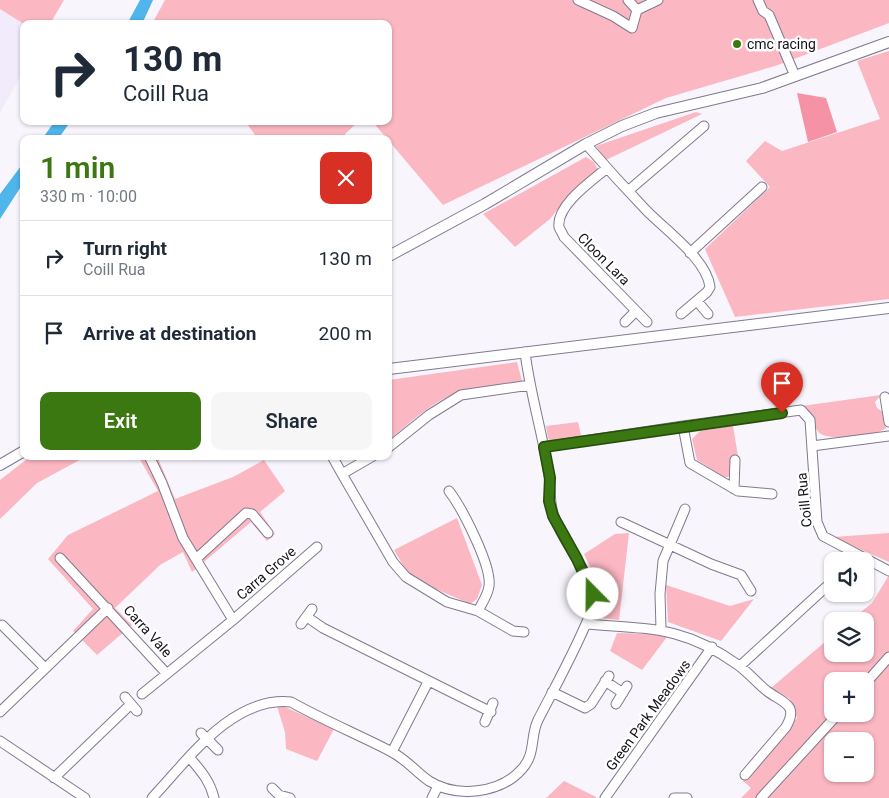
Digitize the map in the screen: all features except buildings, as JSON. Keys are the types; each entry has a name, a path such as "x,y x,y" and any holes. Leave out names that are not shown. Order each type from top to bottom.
{"main road":[{"path":"392,254 485,204 586,144 656,113 762,88 889,42"},
{"path":"392,369 889,308"},
{"path":"0,465 20,454"}],"street":[{"path":"578,0 613,16 632,28 637,10 658,0"},
{"path":"628,0 637,10"},
{"path":"758,0 763,10 769,15 795,76"},
{"path":"628,191 704,126"},
{"path":"586,144 628,191 690,253 710,281 710,287 682,314"},
{"name":"Cloon Lara","path":"608,168 569,202 562,212 559,226 564,238 647,322"},
{"path":"690,253 762,187"},
{"path":"696,301 708,314"},
{"path":"625,322 636,311"},
{"path":"152,798 208,739 240,714 265,703 278,700 291,702 392,752 413,765 428,780 438,786 458,792 481,792 497,788 511,780 529,760 536,723 586,624 593,607 593,594 577,559 553,516 549,501 550,478 530,385 525,352"},
{"path":"392,445 429,415 461,395 530,385"},
{"path":"883,402 889,422"},
{"name":"Coill Rua","path":"544,447 801,410 810,420 817,522 823,536 889,571"},
{"path":"683,426 690,463 738,492 772,494"},
{"path":"812,446 889,436"},
{"path":"151,460 162,482 183,538 233,620"},
{"path":"334,460 393,562 406,577 447,602 478,611 513,631 524,632"},
{"path":"342,474 366,460"},
{"path":"734,489 735,460"},
{"path":"449,491 466,515 488,573 490,585 478,611"},
{"path":"660,629 663,561 668,544 685,509"},
{"name":"Carra Grove","path":"196,559 246,513 252,514 268,533"},
{"path":"621,522 741,576 751,590"},
{"name":"Carra Grove","path":"233,620 317,547"},
{"name":"Carra Vale","path":"60,558 167,674"},
{"path":"740,666 824,589"},
{"name":"Carra Vale","path":"0,712 44,667 108,608"},
{"path":"312,609 304,621 323,628 428,682 492,708 485,722"},
{"name":"Carra Vale","path":"142,694 233,620"},
{"path":"586,624 660,629 697,639 740,666 766,690 787,703 791,719 786,728 745,775"},
{"path":"2,625 44,667"},
{"name":"Green Park Meadows","path":"605,798 699,668 712,647"},
{"path":"874,674 889,658"},
{"path":"552,692 585,708 591,704 607,679 625,689 616,704"},
{"path":"392,752 428,682"},
{"path":"54,778 131,704"},
{"path":"761,798 831,722"},
{"path":"201,733 218,750"},
{"path":"0,741 85,798"},
{"path":"190,758 212,787 214,798"},
{"path":"432,798 438,786"},
{"path":"272,788 278,797 290,798"},
{"path":"674,798 687,798"}],"shaded area":[{"path":"0,0 64,0 52,20 20,22 0,9"},
{"path":"165,0 889,0 889,23 778,65 666,98 443,205 392,145 392,135 384,135 375,125 392,125 392,20 154,20"},
{"path":"0,9 20,22 20,77 0,113"},
{"path":"889,51 889,299 735,317 705,249 770,187 746,161 765,141 782,151 880,119 857,61"},
{"path":"797,93 826,98 837,132 808,142"},
{"path":"696,112 702,114 606,160 596,146"},
{"path":"248,125 355,125 345,135 255,135"},
{"path":"586,157 594,162 598,170 550,219 515,247 483,214"},
{"path":"517,362 522,381 459,392 437,402 392,437 392,380"},
{"path":"881,395 875,402 877,408 883,412 886,428 864,435 835,437 821,434 816,429 809,413 802,406"},
{"path":"578,422 582,439 551,442 548,438 546,426"},
{"path":"733,426 738,456 731,457 733,470 728,477 724,477 697,460 692,439 700,431"},
{"path":"26,460 80,460 37,483 0,519 0,480"},
{"path":"140,460 159,460 175,499 233,477 264,460 285,491 260,512 275,534 267,541 251,522 192,572 183,552 160,565 115,608 132,625 97,655 73,631 93,609 48,559 68,535 158,491"},
{"path":"457,518 482,585 477,599 470,604 427,585 407,572 394,550"},
{"path":"629,533 619,620 602,618 599,610 602,591 584,554 615,534"},
{"path":"889,533 889,562 874,555 874,552 867,552 833,537"},
{"path":"889,575 889,798 741,798 751,788 743,781 797,718 790,699 771,688 824,643 824,662 874,662 874,612 861,612 874,602"},
{"path":"666,585 730,606 754,599 721,641 668,622"},
{"path":"617,633 658,634 667,637 642,670 610,651"},
{"path":"276,703 334,729 317,761 286,749 285,732"},
{"path":"564,781 596,797 596,798 546,798"}],"water":[{"path":"140,0 153,0 144,20 129,20"},
{"path":"52,125 68,125 61,135 45,135"},
{"path":"20,167 20,188 0,219 0,194"}],"place":[{"name":"cmc racing","path":"737,44"}],"route":[{"path":"593,594 589,582 553,516 549,501 550,478 544,447 574,444 708,422 782,413"}]}
